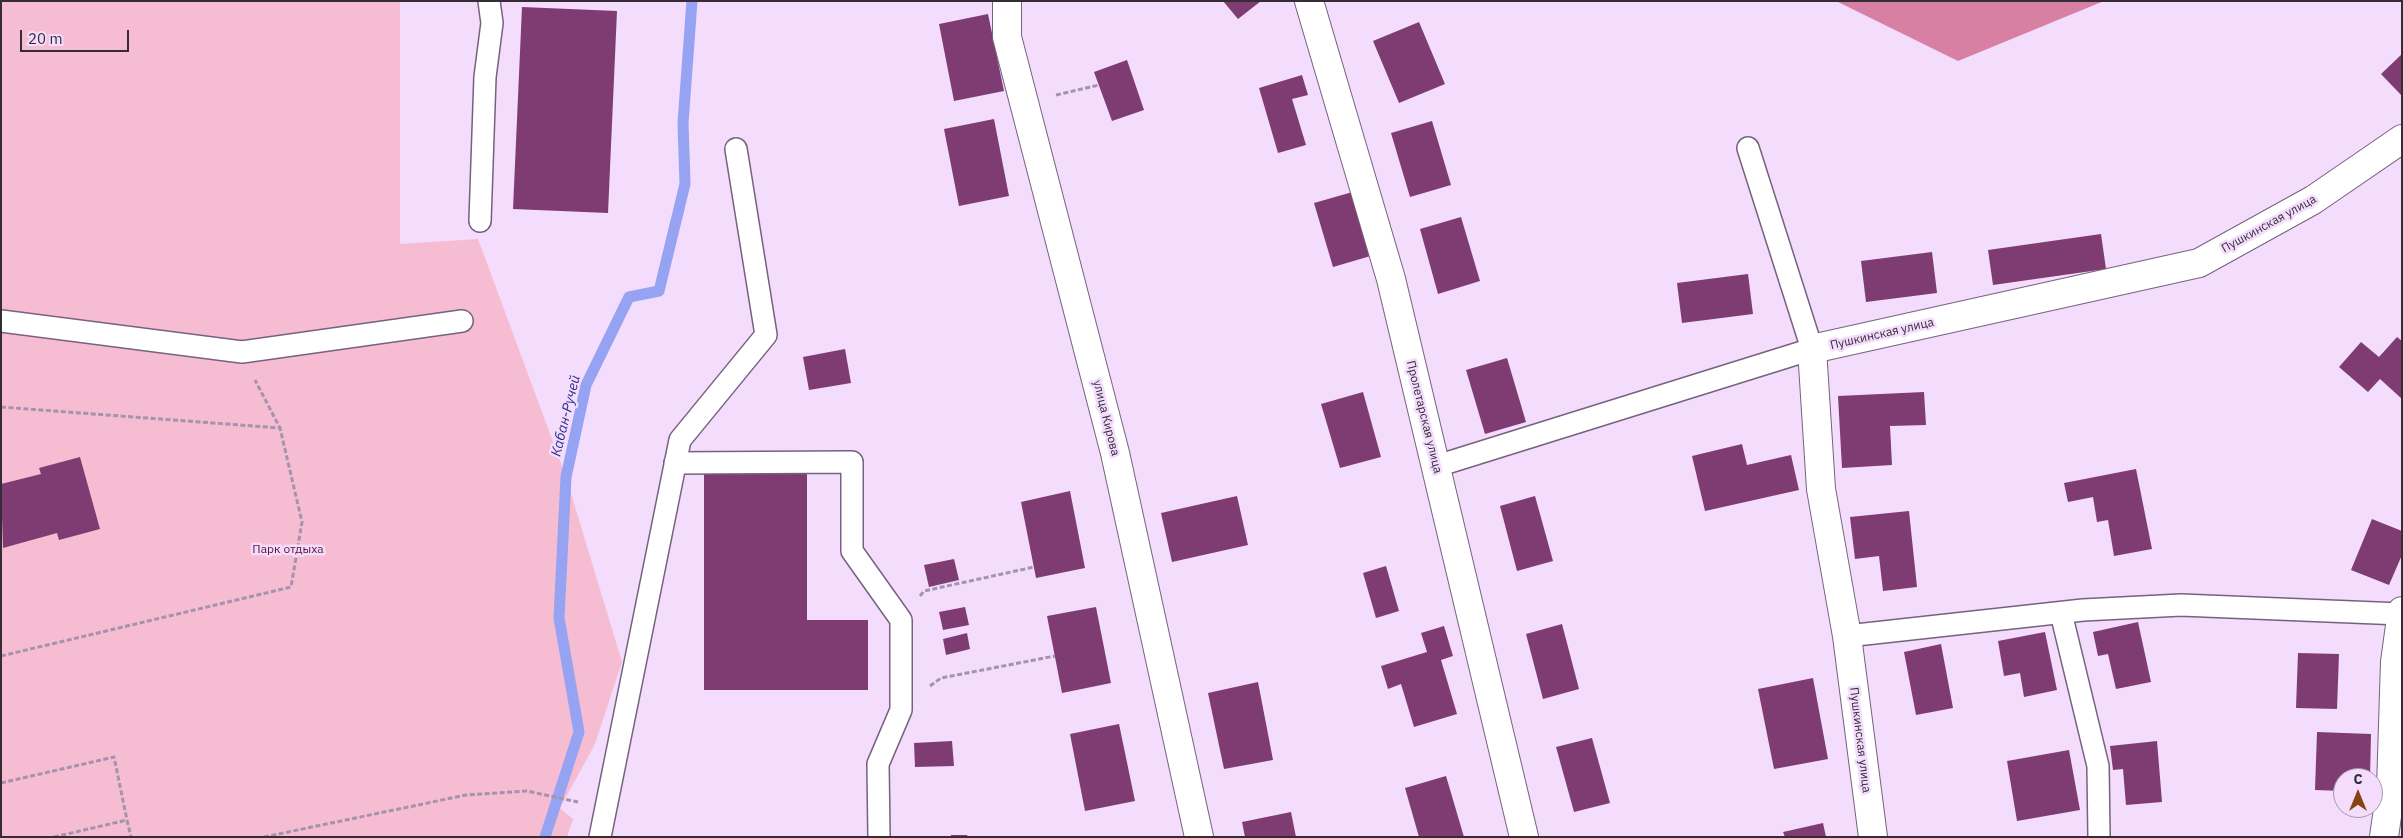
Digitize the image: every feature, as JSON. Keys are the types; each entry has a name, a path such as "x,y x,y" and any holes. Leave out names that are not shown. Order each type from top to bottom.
{"street":[{"name":"улица Кирова","path":"1007,1 1007,37 1115,452 1198,837"},
{"name":"Пролетарская улица","path":"1309,1 1391,279 1524,837"},
{"name":"Пушкинская улица","path":"1873,837 1847,636 1821,489 1812,349 2200,263 2313,200 2402,139"},
{"path":"2384,837 2397,744 2395,662 2401,612"}],"lane":[{"path":"480,221 485,77 492,23 489,1"},
{"path":"1437,466 1812,349 1748,148"},
{"path":"600,837 680,440 766,336 736,149"},
{"path":"1,321 242,352 462,321"},
{"path":"675,463 852,462 852,551 901,620 901,710 878,764 880,837"},
{"path":"1847,636 2083,610 2181,606 2401,612"},
{"path":"2061,613 2098,766 2099,837"}],"path":[{"path":"1025,103 1099,85"},
{"path":"1,656 291,587 302,522 280,428 242,352"},
{"path":"1,407 280,428"},
{"path":"924,592 1034,567"},
{"path":"941,678 1055,656"},
{"path":"1,783 114,757 131,837"},
{"path":"264,837 466,795 527,791 564,800"},
{"path":"54,837 127,820"}],"green space":[{"name":"Парк отдыха","path":"1,1 400,1 400,244 478,239 566,477 622,662 595,744 560,808 573,819 567,837 1,837"}],"shaded area":[{"path":"1836,1 2104,1 1958,61"}],"building":[{"path":"1223,1 1261,1 1238,19"},
{"path":"522,7 617,11 608,213 513,209"},
{"path":"988,14 1004,91 954,101 939,24"},
{"path":"1419,22 1445,84 1399,103 1373,41"},
{"path":"2402,54 2402,96 2381,74"},
{"path":"1127,60 1144,110 1112,121 1094,72"},
{"path":"1302,75 1308,95 1292,99 1306,145 1278,153 1259,88"},
{"path":"994,119 1009,196 959,206 944,129"},
{"path":"1432,121 1451,185 1410,197 1391,133"},
{"path":"1356,191 1374,255 1333,267 1314,203"},
{"path":"1461,217 1480,281 1438,294 1420,229"},
{"path":"2101,234 2106,269 1993,285 1988,250"},
{"path":"1932,252 1937,293 1866,302 1861,261"},
{"path":"1748,274 1753,314 1682,323 1677,283"},
{"path":"2397,337 2402,341 2402,399 2380,379 2368,392 2339,367 2361,342 2379,357"},
{"path":"845,349 851,383 809,390 803,357"},
{"path":"1507,358 1526,422 1485,434 1466,370"},
{"path":"1363,392 1381,457 1340,468 1321,404"},
{"path":"1924,392 1926,425 1890,426 1892,465 1842,468 1838,396"},
{"path":"1742,444 1747,465 1791,455 1799,490 1705,511 1692,456"},
{"path":"80,457 100,529 59,540 57,533 3,548 1,484 41,474 39,468"},
{"path":"2136,469 2152,549 2114,556 2108,520 2097,522 2093,497 2068,502 2064,483"},
{"path":"704,474 807,474 807,620 868,620 868,690 704,690"},
{"path":"1070,491 1085,568 1036,578 1021,502"},
{"path":"1237,496 1248,545 1172,562 1161,513"},
{"path":"1535,496 1553,561 1517,571 1500,506"},
{"path":"1909,511 1917,587 1883,591 1879,556 1855,559 1850,517"},
{"path":"2372,519 2402,531 2402,555 2389,585 2351,570"},
{"path":"954,559 959,580 929,587 924,565"},
{"path":"1386,566 1399,611 1376,618 1363,573"},
{"path":"965,607 969,625 943,630 939,612"},
{"path":"1096,607 1111,683 1062,693 1047,616"},
{"path":"2138,622 2151,682 2116,689 2108,654 2098,656 2093,632"},
{"path":"1562,624 1579,689 1543,699 1526,634"},
{"path":"1444,626 1453,656 1441,660 1457,714 1414,727 1401,684 1388,689 1381,666 1427,652 1421,633"},
{"path":"2045,632 2057,690 2024,697 2020,673 2004,676 1998,641"},
{"path":"967,633 970,649 946,655 943,639"},
{"path":"1941,644 1953,708 1916,715 1904,652"},
{"path":"2298,653 2339,654 2337,709 2296,708"},
{"path":"1813,678 1828,759 1774,769 1758,689"},
{"path":"1258,682 1273,760 1224,769 1208,693"},
{"path":"1119,724 1135,801 1085,811 1070,734"},
{"path":"2317,732 2371,734 2370,768 2333,768 2333,791 2315,790"},
{"path":"1592,738 1610,803 1574,812 1556,747"},
{"path":"952,741 954,766 915,767 914,743"},
{"path":"2157,741 2162,802 2126,805 2123,769 2113,770 2110,746"},
{"path":"2069,750 2080,810 2017,821 2007,761"},
{"path":"1446,776 1464,837 1419,837 1405,788"},
{"path":"1291,812 1296,837 1245,837 1242,822"},
{"path":"1823,823 1826,837 1785,837 1783,832"},
{"path":"951,835 967,835 968,837 951,837"}],"waterway":[{"name":"Кабан-Ручей","path":"545,837 579,732 559,618 566,477 586,385 629,297 659,291 685,184 683,123 692,1"}]}
